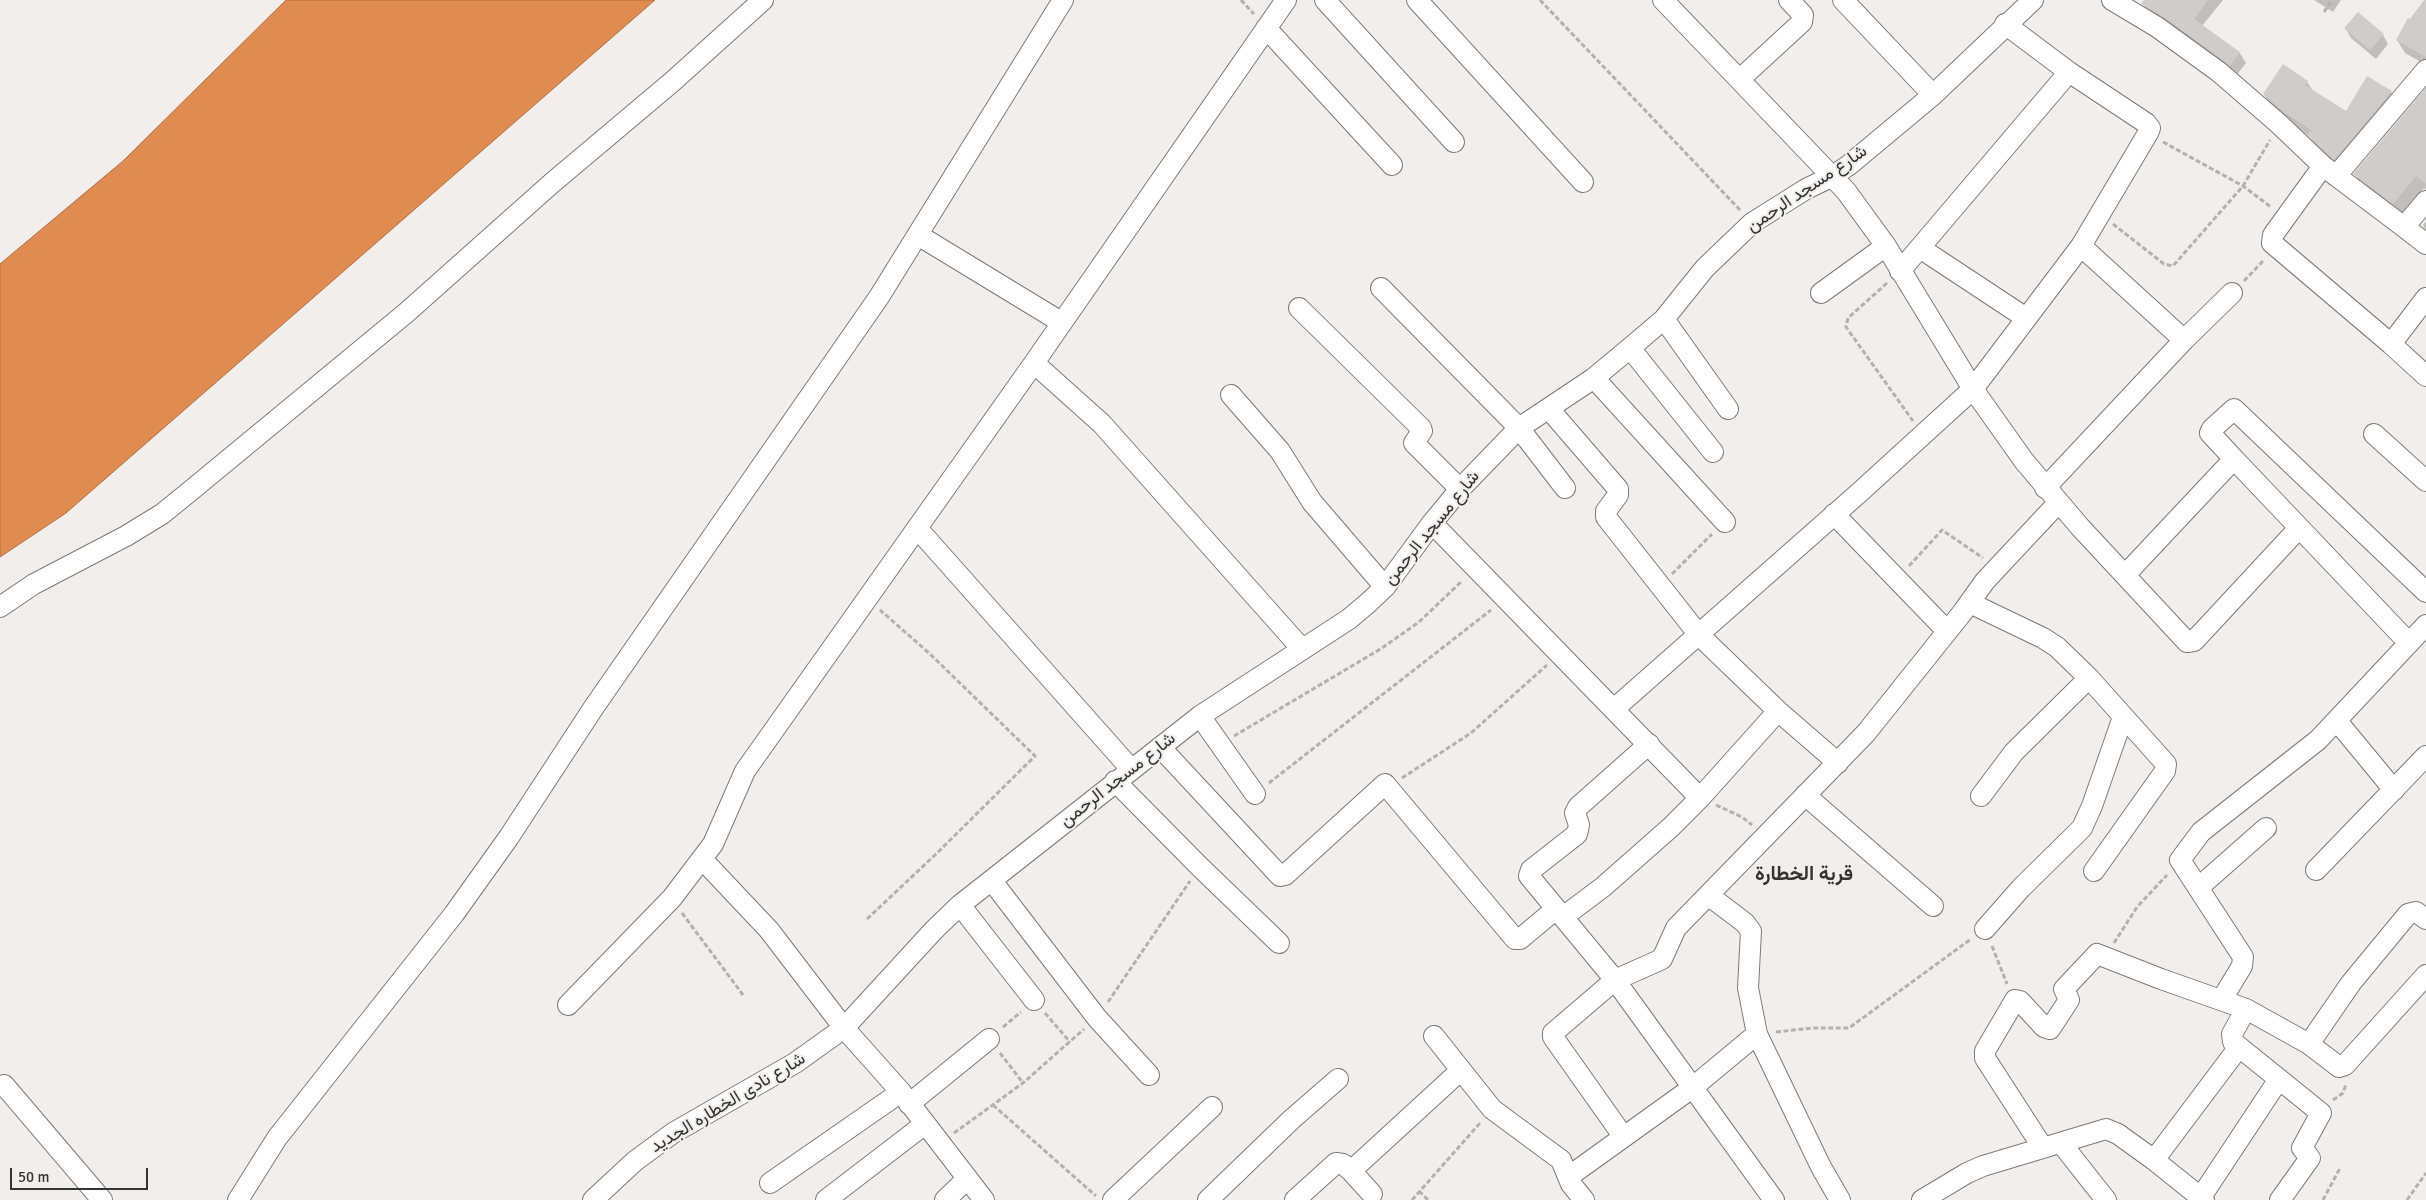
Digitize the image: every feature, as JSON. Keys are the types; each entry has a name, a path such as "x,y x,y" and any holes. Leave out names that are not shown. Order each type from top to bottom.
{"street":[{"path":"0,608 34,584 133,532 162,514 406,313 552,183 672,82 763,0"},
{"path":"238,1200 277,1138 454,914 509,837 594,707 879,297 1063,0"},
{"path":"568,1005 672,898 702,859 722,826 732,798 745,771 1034,363 1286,0"},
{"path":"1325,0 1454,142"},
{"path":"1417,0 1583,182"},
{"path":"1663,0 1833,176 1886,246 1973,389 2019,455 2052,495 2187,642 2192,642 2299,528"},
{"path":"1740,79 1802,22 1803,14 1789,0"},
{"path":"1843,0 1933,95"},
{"path":"2112,0 2182,44 2280,124 2329,171 2426,244"},
{"name":"شارع مسجد الرحمن","path":"844,1028 934,930 960,905 1200,716 1349,618 1385,587 1432,523 1460,489 1519,428 1594,378 1664,319 1705,268 1752,223 1806,189 1833,176 1933,95 2005,24 2022,3"},
{"path":"1614,709 1973,389 2081,246 2148,133 2150,128 2146,123 2069,72 2005,24"},
{"path":"1266,28 1392,165"},
{"path":"2426,70 2286,217 2272,239 2277,248 2426,376"},
{"path":"1900,271 2069,72"},
{"path":"2404,227 2426,201"},
{"path":"918,235 1062,322"},
{"path":"1821,293 1886,246"},
{"path":"2081,246 2184,340"},
{"path":"1920,248 2026,318"},
{"path":"1381,288 1519,428 1565,488"},
{"path":"1623,1136 1552,1035 1615,980 1662,959 1676,928 1838,763 1881,716 2052,495 2184,340 2232,293"},
{"path":"2391,344 2426,298"},
{"path":"1299,308 1421,428 1422,431 1414,443 1460,489"},
{"path":"1664,319 1728,410"},
{"path":"1630,348 1713,452"},
{"path":"1034,363 1102,424 1302,649"},
{"path":"1594,378 1725,522"},
{"path":"1231,395 1280,451 1312,502 1385,587"},
{"path":"1548,409 1618,490 1618,496 1606,512 1606,517 1699,635 1778,711 1838,763"},
{"path":"2409,643 2210,433 2212,429 2234,409 2426,592"},
{"path":"2374,434 2426,481"},
{"path":"2125,575 2234,459"},
{"path":"1834,514 1947,631"},
{"path":"1432,523 1700,798"},
{"path":"917,528 1200,867 1279,943"},
{"path":"1970,603 2043,638 2071,659 2167,766 2094,871"},
{"path":"2222,999 2242,966 2243,957 2180,860 2202,832 2290,764 2337,722 2426,625"},
{"path":"1981,796 2014,752 2089,678"},
{"path":"1160,747 1277,873 1282,876 1384,784 1389,786 1515,939 1520,939 1560,913 1636,858 1700,798 1778,711"},
{"path":"1200,716 1255,794"},
{"path":"1985,929 2021,888 2075,837 2082,828 2092,806 2123,717"},
{"path":"2337,722 2394,790"},
{"path":"1649,744 1578,807 1575,813 1579,825 1576,834 1530,873 1529,876 1615,980 1774,1200"},
{"path":"2316,870 2426,756"},
{"path":"1805,795 1933,906"},
{"path":"2198,888 2266,828"},
{"path":"702,859 769,930 844,1028 905,1098 984,1200"},
{"path":"992,881 1097,1018 1149,1075"},
{"path":"1708,895 1745,923 1750,931 1748,988 1757,1034 1821,1167 1840,1200"},
{"path":"960,905 1034,1000"},
{"path":"2309,1044 2351,982 2408,914 2416,912 2426,919"},
{"path":"2106,1200 2052,1146 1984,1055 1986,1047 2014,1001 2020,1001 2044,1027 2050,1029 2070,1000 2064,989 2097,954 2161,979 2246,1008 2309,1044 2336,1066 2342,1067 2426,975"},
{"path":"2246,1008 2232,1034 2233,1042 2318,1110 2320,1118 2302,1148 2310,1158 2280,1200"},
{"name":"شارع نادى الخطاره الجديد","path":"592,1200 635,1161 673,1133 795,1063 844,1028"},
{"path":"1568,1177 1692,1088 1757,1034"},
{"path":"1434,1036 1492,1109 1561,1160 1568,1177 1584,1200"},
{"path":"770,1183 905,1098 989,1038"},
{"path":"2154,1160 2239,1047"},
{"path":"1351,1171 1460,1071"},
{"path":"1208,1200 1292,1119 1338,1078"},
{"path":"1922,1200 1967,1173 1984,1166 2098,1130 2112,1130 2203,1198 2279,1079"},
{"path":"4,1085 102,1200"},
{"path":"1113,1200 1212,1107"},
{"path":"826,1200 925,1124"},
{"path":"1295,1200 1338,1162 1351,1171 1372,1198"},
{"path":"945,1200 966,1179"}],"path":[{"path":"1540,0 1752,223"},
{"path":"2324,12 2332,0"},
{"path":"2101,214 2164,264 2173,266 2243,186 2280,124"},
{"path":"2148,133 2243,186 2286,217"},
{"path":"2232,293 2277,248"},
{"path":"1900,271 1848,318 1846,327 1923,434"},
{"path":"1661,585 1725,522"},
{"path":"1896,579 1942,530 1996,567"},
{"path":"1220,744 1341,675 1382,648 1419,622 1474,568"},
{"path":"866,598 929,653 1035,756 936,855 867,919"},
{"path":"1255,794 1505,599"},
{"path":"1389,786 1471,733 1559,654"},
{"path":"1700,798 1742,817 1766,836"},
{"path":"2105,956 2137,907 2180,860"},
{"path":"1097,1018 1200,867"},
{"path":"672,898 743,995"},
{"path":"1757,1034 1812,1028 1849,1028 1985,929 2014,1001"},
{"path":"940,1143 1023,1083 1070,1042 1034,1000 989,1038 1023,1083"},
{"path":"2318,1110 2343,1093 2346,1084 2345,1065"},
{"path":"993,1105 1100,1200"},
{"path":"1412,1200 1492,1109"},
{"path":"2323,1200 2340,1168"},
{"path":"2407,1200 2426,1173"},
{"path":"1419,1191 1428,1200"}],"shaded area":[{"path":"286,0 655,0 66,513 0,557 0,264 123,161"}],"building":[{"path":"2144,0 2208,0 2194,19 2240,52 2230,66 2164,17 2141,4"},
{"path":"2424,0 2426,0 2426,57 2396,40 2408,18 2410,19"},
{"path":"2358,12 2384,34 2370,50 2344,28"},
{"path":"2283,64 2308,81 2305,85 2346,111 2367,76 2392,91 2334,160 2307,135 2311,130 2284,112 2263,94"},
{"path":"2426,88 2426,184 2416,176 2393,204 2353,174"}],"district":[{"name":"قرية الخطارة","path":"1804,875"}]}
